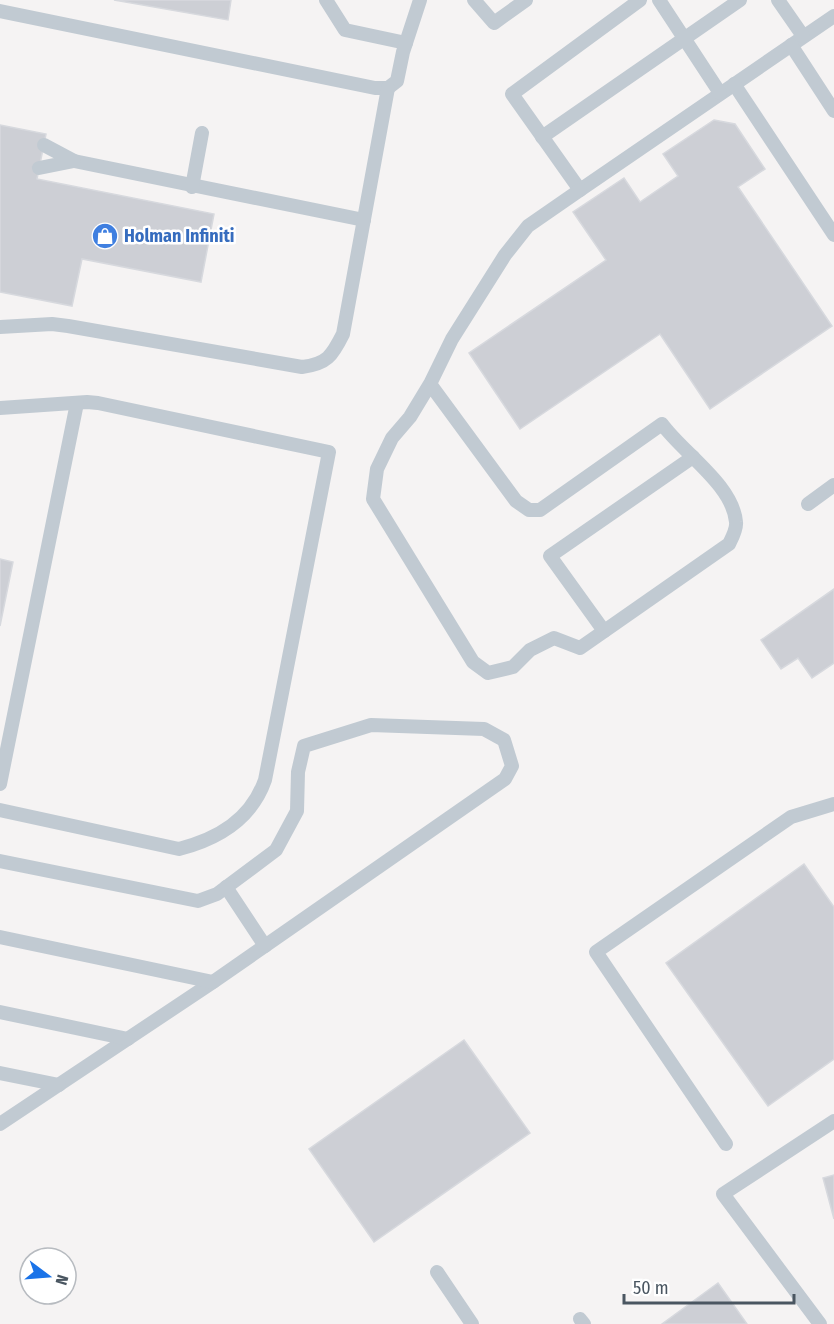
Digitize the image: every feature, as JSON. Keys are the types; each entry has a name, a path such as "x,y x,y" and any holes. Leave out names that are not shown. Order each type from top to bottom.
{"lane":[{"path":"326,0 345,30 406,43"},
{"path":"0,11 375,88 388,88 397,81 420,0"},
{"path":"474,0 494,23 526,0"},
{"path":"580,190 512,94 640,0"},
{"path":"659,0 720,93"},
{"path":"542,137 741,0"},
{"path":"778,0 803,36"},
{"path":"430,384 516,501 529,510 540,510 662,424 672,438 721,488 732,504 737,525 729,544 580,648 554,638 530,650 513,667 488,673 473,662 373,499 377,469 392,438 410,417 430,384 452,339 511,248 528,226 834,16"},
{"path":"791,45 834,111"},
{"path":"734,84 834,235"},
{"path":"0,327 52,324 68,326 302,367 313,366 333,354 343,334 388,88"},
{"path":"192,187 202,133"},
{"path":"44,145 74,161 192,187 364,220"},
{"path":"39,168 74,161"},
{"path":"0,784 77,403"},
{"path":"0,408 98,403 328,452 265,780 261,792 249,810 231,828 200,844 178,849 0,810"},
{"path":"604,631 550,556 693,457"},
{"path":"808,504 834,485"},
{"path":"0,861 198,901 217,894 276,850 297,811 298,772 304,746 371,725 484,729 504,740 512,766 505,778 265,946 0,1124"},
{"path":"726,1144 596,952 791,817 834,804"},
{"path":"226,887 265,946"},
{"path":"0,937 213,982"},
{"path":"0,1012 128,1039"},
{"path":"0,1073 59,1085"},
{"path":"820,1324 723,1194 834,1120"},
{"path":"437,1272 472,1324"}],"building":[{"path":"114,0 231,0 228,20"},
{"path":"714,120 735,124 765,169 738,187 832,326 710,409 660,334 520,429 469,353 606,260 573,212 624,178 640,202 678,176 663,154"},
{"name":"Holman Infiniti","path":"0,125 46,134 37,179 214,214 201,282 82,259 72,306 0,292"},
{"path":"0,559 13,562 0,626"},
{"path":"834,589 834,663 812,678 798,658 781,669 761,640"},
{"path":"804,864 834,907 834,1059 768,1106 666,963"},
{"path":"464,1040 530,1133 374,1242 309,1149"},
{"path":"834,1175 834,1219 823,1178"},
{"path":"718,1283 747,1324 662,1324"}],"place":[{"name":"Holman Infiniti","path":"105,236"}]}
